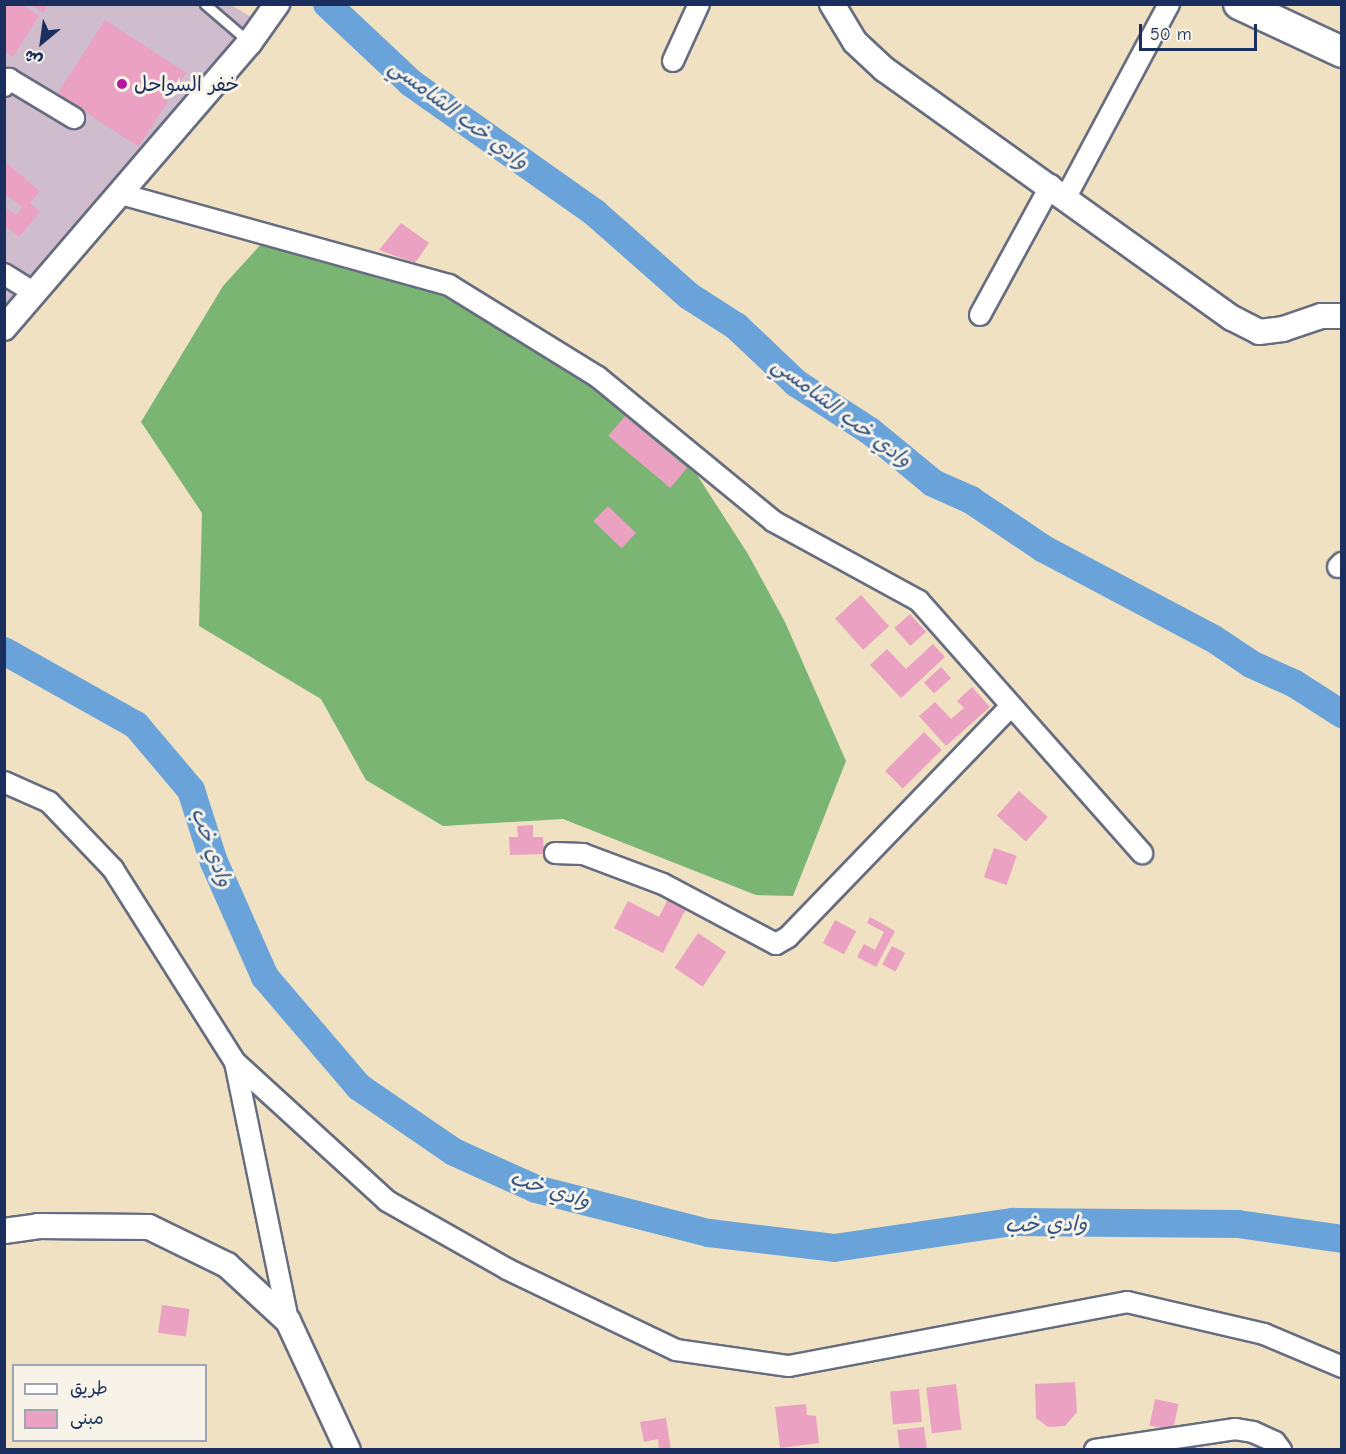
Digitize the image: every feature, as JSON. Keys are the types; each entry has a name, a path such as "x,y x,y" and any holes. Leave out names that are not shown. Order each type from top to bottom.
{"main road":[{"path":"1239,4 1341,52"}],"street":[{"path":"4,328 250,42 278,4"},
{"path":"674,61 699,4"},
{"path":"832,4 855,42 884,69 1059,191 1197,294 1259,332 1283,329 1321,316 1341,316"},
{"path":"980,315 1059,191 1169,4"},
{"path":"6,80 74,118"},
{"path":"121,194 449,285 598,377 773,521 919,601 1142,853"},
{"path":"4,274 34,292"},
{"path":"555,853 583,854 663,884 776,944 788,938 1011,706"},
{"path":"4,782 49,802 113,869 235,1062 387,1201 507,1269 676,1350 789,1366 1127,1302 1264,1334 1341,1367"},
{"path":"235,1062 288,1321 348,1449"},
{"path":"4,1230 38,1226 148,1227 227,1265 288,1321"},
{"path":"1095,1449 1235,1430 1260,1435 1281,1449"}],"lane":[{"path":"205,4 250,42"}],"shaded area":[{"path":"5,5 231,5 258,21 5,323"}],"green space":[{"path":"274,230 456,283 605,375 690,464 748,554 785,622 846,761 793,896 756,895 563,819 443,826 366,780 321,699 199,626 202,513 141,422 223,286"}],"building":[{"path":"5,4 21,4 39,16 13,57 4,51"},
{"path":"31,4 48,4 43,13"},
{"name":"خفر السواحل","path":"105,20 186,73 138,147 57,94"},
{"path":"4,161 40,191 30,203 40,212 19,237 4,225 7,208 16,215 22,207 4,193"},
{"path":"401,223 429,243 415,263 379,250"},
{"path":"625,416 687,468 670,488 608,436"},
{"path":"608,506 636,533 621,548 593,521"},
{"path":"861,595 889,626 863,650 835,618"},
{"path":"910,614 926,632 910,646 894,628"},
{"path":"933,644 945,657 901,698 870,665 887,649 906,669"},
{"path":"941,667 951,678 934,694 924,682"},
{"path":"972,687 990,707 946,746 919,716 935,702 951,719 964,708 957,701"},
{"path":"924,732 942,750 903,789 885,771"},
{"path":"1019,791 1048,817 1026,842 997,816"},
{"path":"533,825 533,837 543,837 544,854 510,855 509,837 518,837 517,826"},
{"path":"994,848 1017,856 1007,885 984,877"},
{"path":"670,895 688,905 663,953 614,928 628,901 659,917"},
{"path":"870,917 895,931 876,967 857,957 864,944 875,950 884,932 867,923"},
{"path":"835,920 856,931 844,954 823,943"},
{"path":"698,933 726,952 703,987 675,968"},
{"path":"892,946 905,953 895,972 882,965"},
{"path":"162,1305 190,1309 186,1337 158,1333"},
{"path":"1075,1382 1077,1412 1065,1426 1048,1427 1036,1418 1035,1384"},
{"path":"956,1384 962,1430 932,1433 926,1388"},
{"path":"919,1389 922,1422 893,1424 890,1392"},
{"path":"1155,1399 1178,1404 1173,1430 1149,1425"},
{"path":"806,1404 807,1415 816,1416 819,1443 780,1448 775,1407"},
{"path":"666,1418 671,1450 659,1450 658,1439 644,1442 640,1422"},
{"path":"924,1427 927,1450 900,1450 897,1430"}],"waterway":[{"name":"وادي خب الشامسي","path":"327,4 411,83 595,213 689,296 736,326 796,383 870,431 933,483 971,500 1044,549 1214,639 1251,664 1295,684 1342,714"},
{"name":"وادي خب","path":"4,651 136,725 191,790 214,862 265,977 359,1087 454,1152 536,1189 709,1233 834,1248 1013,1222 1238,1224 1342,1239"}],"place":[{"name":"خفر السواحل","path":"122,84"}]}
